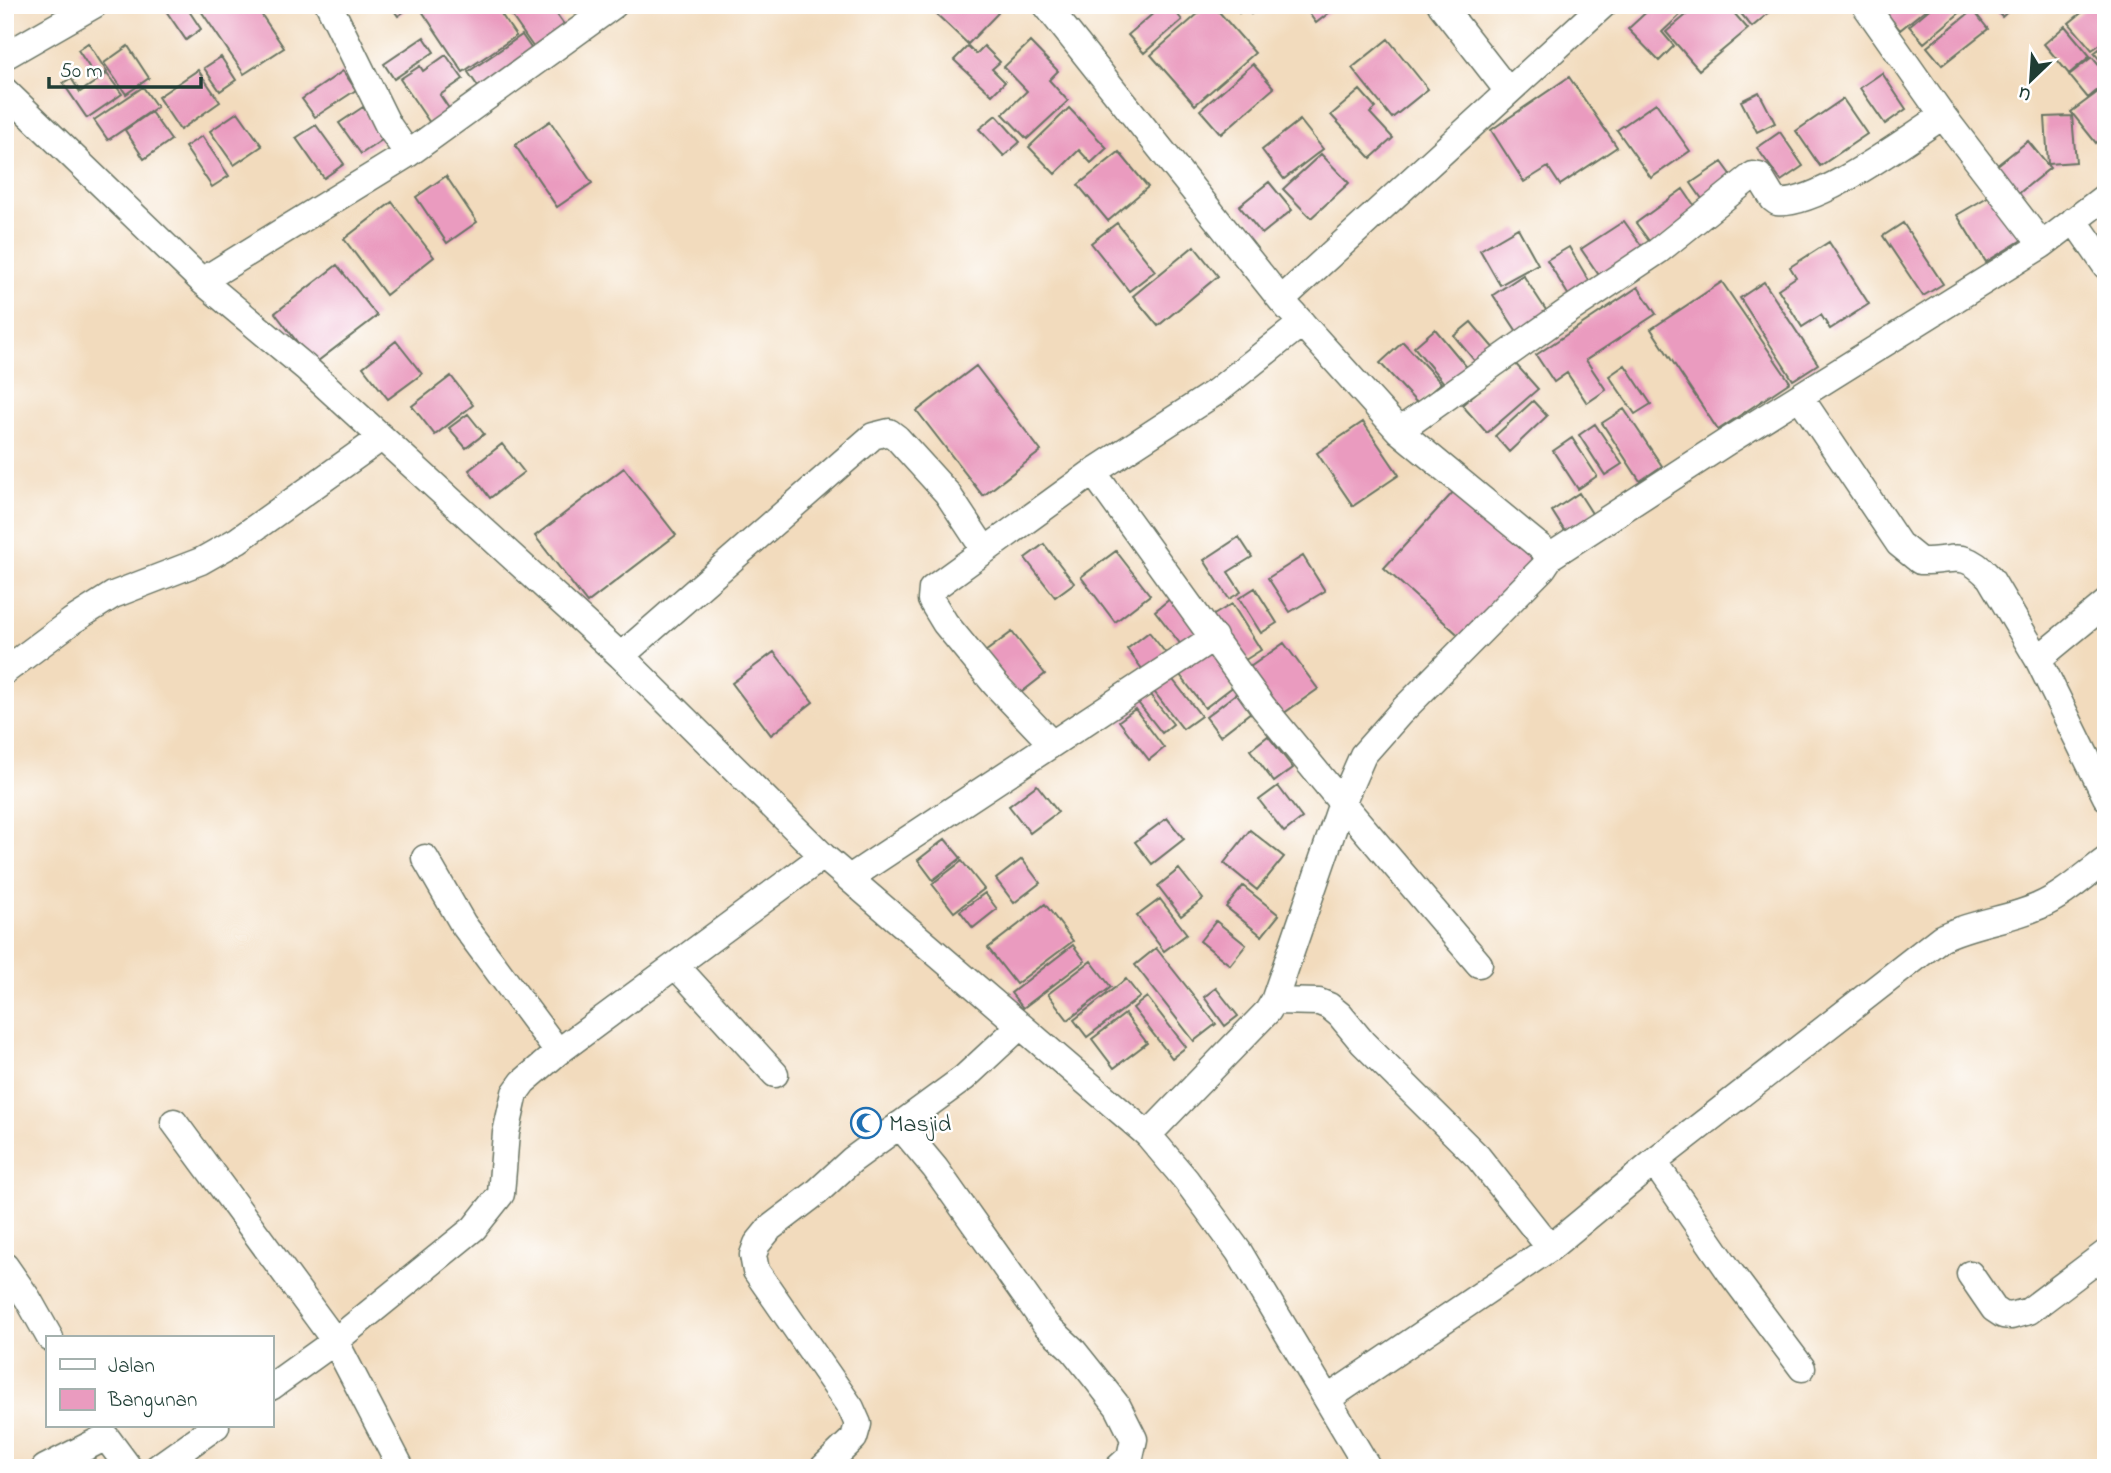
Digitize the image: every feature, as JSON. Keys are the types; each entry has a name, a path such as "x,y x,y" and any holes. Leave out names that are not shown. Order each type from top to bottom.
{"street":[{"path":"5,56 94,5"},
{"path":"329,5 388,125 408,154"},
{"path":"202,281 408,154 614,5"},
{"path":"1046,5 1282,300 1399,431 1551,556"},
{"path":"1441,5 1508,91"},
{"path":"1282,300 1603,5"},
{"path":"1865,5 1943,116 2042,245"},
{"path":"5,91 202,281 305,367 621,656 823,856 1148,1135 1186,1180 1239,1252 1368,1468"},
{"path":"1399,431 1658,251 1754,175 1759,176 1777,202 1797,199 1848,177 1943,116"},
{"path":"1148,1135 1268,1011 1274,1001 1342,803 1357,767 1371,745 1543,568 1551,556 2042,245 2106,196"},
{"path":"2074,220 2106,266"},
{"path":"1052,744 995,684 945,623 931,600 932,589 1093,472 1216,392 1302,323"},
{"path":"1800,397 1899,544 1920,561 1959,557 1980,567 1990,578 2038,659 2106,797"},
{"path":"621,656 873,436 889,432 897,438 947,493 984,549"},
{"path":"5,671 72,621 113,595 201,561 238,540 381,438"},
{"path":"1093,472 1263,707 1479,964"},
{"path":"2038,659 2106,603"},
{"path":"850,877 1214,637"},
{"path":"273,1386 335,1341 474,1228 492,1208 501,1194 506,1133 515,1093 523,1082 558,1052 823,856"},
{"path":"425,858 463,924 558,1052"},
{"path":"1327,1399 1550,1248 1654,1162 1941,938 1960,929 2042,905 2106,860"},
{"path":"676,966 775,1074"},
{"path":"1274,1001 1319,1002 1340,1015 1363,1043 1478,1157 1550,1248"},
{"path":"822,1468 854,1438 858,1424 851,1408 756,1272 754,1255 757,1244 771,1228 899,1125 964,1079 1020,1026"},
{"path":"174,1122 335,1341 401,1468"},
{"path":"899,1125 935,1168 1046,1325 1073,1350 1118,1408 1134,1439 1129,1457 1118,1468"},
{"path":"1654,1162 1730,1272 1802,1368"},
{"path":"1970,1274 1994,1309 2011,1316 2029,1311 2106,1252"},
{"path":"5,1266 49,1336"},
{"path":"157,1468 213,1428"},
{"path":"45,1468 86,1458 103,1432 129,1468"}],"building":[{"path":"168,5 185,5 201,29 186,40 164,8"},
{"path":"197,5 255,5 284,48 244,74"},
{"path":"390,5 413,5 398,16"},
{"path":"424,5 495,5 516,36 463,72 420,8"},
{"path":"504,5 550,5 568,30 536,51"},
{"path":"557,5 572,5 562,12"},
{"path":"932,5 990,5 998,13 968,44 930,8"},
{"path":"1163,5 1170,5 1182,20 1144,53 1128,35"},
{"path":"1208,5 1213,5 1255,53 1195,105 1151,55"},
{"path":"1232,5 1262,5 1251,14 1245,7 1239,13"},
{"path":"1303,5 1339,5 1316,23"},
{"path":"1654,5 1691,5 1662,32 1674,46 1659,61 1628,29"},
{"path":"1698,5 1727,5 1748,29 1699,70 1666,32"},
{"path":"1734,5 1778,5 1752,27"},
{"path":"1888,5 1931,5 1900,30 1883,9"},
{"path":"1934,5 1969,5 1924,43 1909,26"},
{"path":"1991,5 2015,5 2002,17"},
{"path":"2091,5 2106,19 2106,40 2092,50 2069,23"},
{"path":"1973,10 1988,29 1942,65 1927,47"},
{"path":"2065,26 2090,56 2069,74 2044,44"},
{"path":"522,35 535,54 481,91 468,72"},
{"path":"424,37 434,52 394,79 384,64"},
{"path":"1388,39 1428,89 1392,118 1352,68"},
{"path":"1030,42 1058,71 1049,80 1068,101 1027,139 1003,114 1027,91 1004,67"},
{"path":"88,43 107,72 97,79 78,50"},
{"path":"2106,44 2106,67 2094,53"},
{"path":"128,46 149,78 126,94 104,63"},
{"path":"968,46 976,54 984,46 1000,62 992,69 1005,82 992,95 954,60"},
{"path":"446,55 463,79 440,95 452,113 432,126 400,79 420,66 423,71"},
{"path":"221,57 236,80 220,91 204,68"},
{"path":"2092,57 2106,74 2106,83 2088,98 2069,75"},
{"path":"1253,64 1274,88 1221,134 1200,110"},
{"path":"198,70 220,102 180,130 158,97"},
{"path":"343,71 356,90 315,117 302,99"},
{"path":"1882,73 1906,109 1885,124 1860,88"},
{"path":"107,74 122,94 87,118 63,83 71,78 80,92"},
{"path":"1569,77 1617,147 1560,185 1548,167 1524,182 1491,130"},
{"path":"2106,86 2106,135 2096,143 2071,112"},
{"path":"143,87 157,107 108,140 94,120"},
{"path":"1360,90 1376,108 1370,113 1393,138 1371,158 1331,115"},
{"path":"1759,92 1775,123 1757,132 1741,101"},
{"path":"1843,99 1867,134 1820,166 1796,131"},
{"path":"1656,103 1690,151 1651,178 1617,130"},
{"path":"363,107 385,138 361,154 339,123"},
{"path":"1069,108 1107,148 1091,163 1079,150 1055,174 1029,147"},
{"path":"151,112 171,140 144,159 125,130"},
{"path":"238,112 262,146 234,165 210,131"},
{"path":"996,115 1020,142 1004,156 979,129"},
{"path":"2072,116 2076,162 2048,164 2045,117"},
{"path":"1300,120 1323,149 1284,179 1262,150"},
{"path":"550,121 592,183 557,207 515,145"},
{"path":"316,125 344,164 324,178 296,138"},
{"path":"1780,132 1803,166 1781,181 1757,148"},
{"path":"202,136 229,176 212,187 185,147"},
{"path":"2028,141 2050,168 2018,194 1995,167"},
{"path":"1119,152 1148,187 1108,221 1078,185"},
{"path":"1321,154 1349,183 1311,218 1283,189"},
{"path":"1722,162 1738,184 1707,206 1691,183"},
{"path":"446,176 477,222 447,243 416,197"},
{"path":"1269,182 1292,210 1262,234 1239,206"},
{"path":"1683,189 1698,211 1652,245 1636,223"},
{"path":"1996,192 2025,238 1986,262 1957,215"},
{"path":"392,202 434,257 386,295 344,239"},
{"path":"1624,221 1646,252 1603,281 1581,249"},
{"path":"1117,223 1155,271 1129,291 1091,243"},
{"path":"1903,223 1943,284 1923,296 1883,236"},
{"path":"1518,228 1538,264 1500,285 1480,250"},
{"path":"1829,242 1869,304 1830,329 1821,315 1802,327 1778,289 1796,277 1790,267"},
{"path":"1194,246 1218,276 1158,326 1133,296"},
{"path":"1569,247 1594,289 1572,301 1547,260"},
{"path":"337,265 377,316 314,364 275,313"},
{"path":"1523,275 1548,313 1518,333 1493,295"},
{"path":"1722,282 1790,382 1718,430 1651,329"},
{"path":"1764,282 1818,364 1793,380 1740,298"},
{"path":"1638,287 1656,314 1586,360 1606,390 1587,403 1567,373 1554,382 1536,355"},
{"path":"1471,322 1495,350 1478,365 1454,336"},
{"path":"1435,329 1470,371 1449,389 1414,347"},
{"path":"396,341 422,374 388,399 363,367"},
{"path":"1403,342 1441,383 1418,404 1380,363"},
{"path":"1513,361 1538,389 1487,433 1462,405"},
{"path":"1625,365 1651,404 1635,414 1609,376"},
{"path":"976,366 1041,451 983,496 917,411"},
{"path":"451,376 473,405 435,435 412,406"},
{"path":"1533,401 1547,416 1509,452 1495,436"},
{"path":"1624,409 1662,466 1640,481 1602,423"},
{"path":"468,414 484,434 466,448 449,428"},
{"path":"1363,422 1399,475 1353,506 1317,453"},
{"path":"1595,424 1622,464 1605,475 1579,435"},
{"path":"1572,438 1597,476 1578,489 1553,451"},
{"path":"502,444 524,472 490,498 469,470"},
{"path":"624,468 676,535 587,603 535,536"},
{"path":"1456,489 1536,561 1464,640 1384,568"},
{"path":"1579,493 1593,515 1566,533 1552,511"},
{"path":"1239,537 1252,557 1228,572 1241,592 1229,599 1204,560"},
{"path":"1044,544 1074,583 1055,597 1025,558"},
{"path":"1116,551 1150,595 1115,622 1081,577"},
{"path":"1303,556 1325,591 1290,612 1268,578"},
{"path":"1255,588 1277,623 1261,633 1239,598"},
{"path":"1176,594 1203,629 1182,646 1155,611"},
{"path":"1232,604 1261,650 1242,662 1212,616"},
{"path":"1012,632 1045,674 1018,695 985,652"},
{"path":"1149,632 1168,656 1146,674 1127,649"},
{"path":"1284,643 1318,689 1277,718 1243,672"},
{"path":"1210,645 1239,682 1205,708 1177,671"},
{"path":"774,652 813,702 771,735 732,683"},
{"path":"1170,676 1201,716 1183,729 1152,689"},
{"path":"1242,689 1256,708 1220,736 1206,717"},
{"path":"1147,691 1173,724 1162,733 1136,700"},
{"path":"1135,709 1164,748 1149,760 1119,721"},
{"path":"1268,736 1293,768 1274,782 1250,750"},
{"path":"1037,785 1058,812 1030,833 1009,806"},
{"path":"1278,786 1302,818 1284,832 1259,800"},
{"path":"1167,818 1184,839 1152,864 1135,842"},
{"path":"1250,830 1284,857 1257,890 1224,863"},
{"path":"945,839 961,858 933,880 918,860"},
{"path":"1022,859 1040,883 1014,903 996,879"},
{"path":"962,861 984,889 954,912 932,884"},
{"path":"1179,869 1203,899 1181,916 1158,886"},
{"path":"1243,886 1279,915 1262,936 1226,907"},
{"path":"985,893 997,909 973,928 960,911"},
{"path":"1160,899 1187,934 1164,951 1137,916"},
{"path":"1045,904 1073,941 1016,984 988,948"},
{"path":"1216,921 1246,945 1230,965 1200,941"},
{"path":"1073,945 1085,961 1023,1008 1011,993"},
{"path":"1156,948 1216,1024 1194,1041 1135,965"},
{"path":"1091,961 1111,987 1068,1020 1048,994"},
{"path":"1126,979 1140,997 1087,1037 1074,1020"},
{"path":"1216,988 1238,1016 1225,1026 1204,997"},
{"path":"1147,997 1186,1047 1172,1058 1133,1008"},
{"path":"1125,1014 1147,1043 1114,1068 1092,1039"}],"place":[{"name":"Masjid","path":"866,1123"}]}
